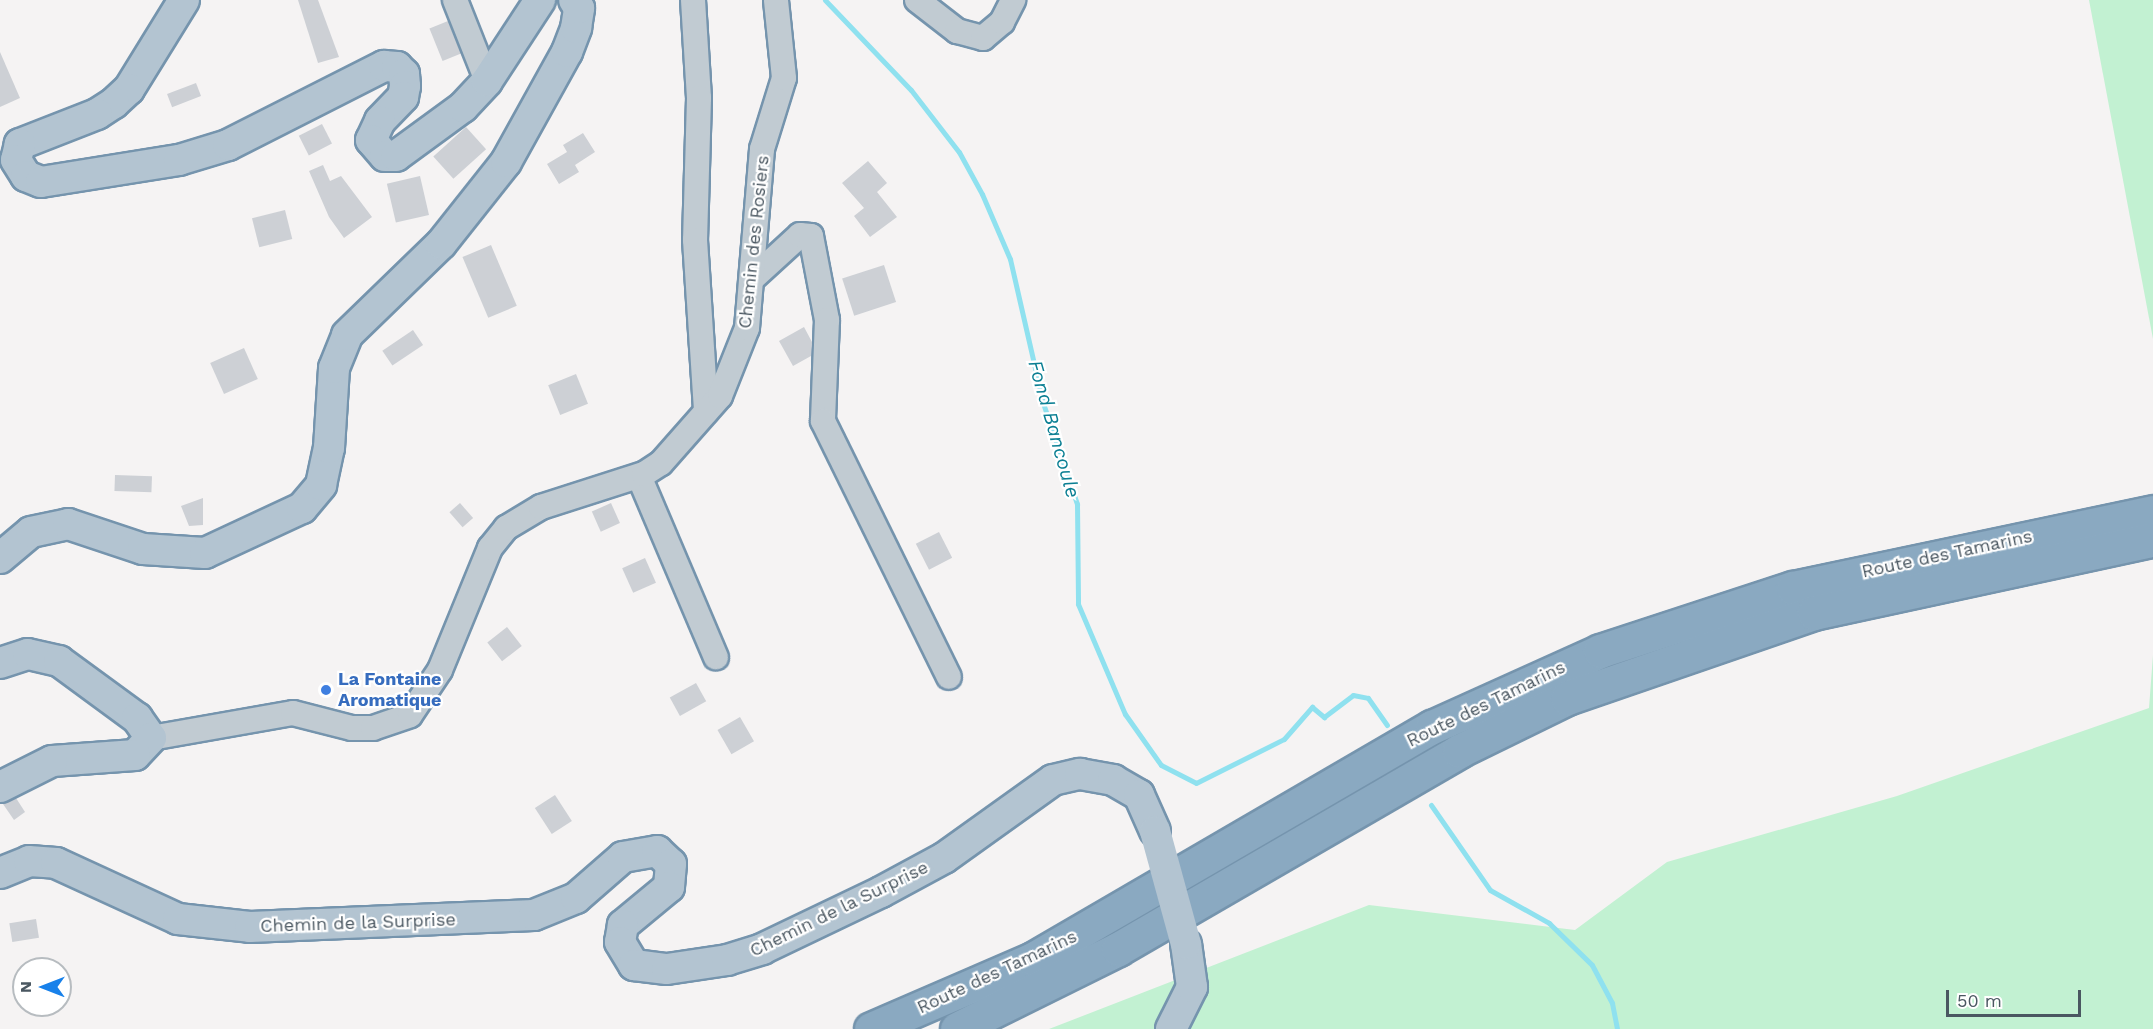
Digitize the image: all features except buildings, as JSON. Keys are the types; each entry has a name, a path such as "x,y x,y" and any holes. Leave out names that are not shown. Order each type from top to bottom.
{"highway":[{"name":"Route des Tamarins","path":"957,1029 1118,950 1459,751 1567,698 1814,613 2057,544 2153,512"},
{"name":"Route des Tamarins","path":"871,1029 1033,959 1432,727 1517,686 1600,651 1793,588 2057,544 2153,540"}],"main road":[{"path":"184,0 129,89 97,114 20,144 13,173 41,182 179,160 228,145 384,66 397,67 404,74 405,86 403,97 380,121 371,140 385,156 396,156 463,107 487,81 540,0"},
{"path":"0,558 31,531 68,524 142,549 205,553 302,508 321,485 329,448 334,368 347,335 441,244 506,162 567,52 576,28 579,8 574,0"},
{"path":"0,663 28,654 59,661 137,718 151,738 135,755 52,761 0,787"},
{"name":"Chemin de la Surprise","path":"0,873 29,861 56,863 97,877 131,900 178,919 250,927 534,915 576,898 623,857 657,851 671,864 669,887 623,925 620,942 634,964 667,969 718,962 762,949 881,892 944,858 1053,780 1080,774 1113,780 1139,795 1155,831 1186,944 1192,987 1171,1029"}],"street":[{"path":"454,0 487,81"},
{"path":"693,0 699,98 694,240 706,412"},
{"name":"Chemin des Rosiers","path":"151,738 293,713 352,728 373,728 410,715 440,670 480,568 506,528 541,507 639,476 661,463 720,396 741,349 752,279 762,149 784,78 785,62 776,35 776,0"},
{"path":"917,0 957,31 983,38 1002,22 1013,0"},
{"path":"752,279 800,235 811,236 827,320 823,421 949,676"},
{"path":"639,476 716,657"}],"green space":[{"path":"2089,0 2153,0 2153,339"},
{"path":"2153,655 2153,1029 1049,1029 1369,905 1575,930 1667,862 1897,796 2149,708"}],"waterway":[{"name":"Fond Bancoule","path":"825,0 911,90 959,152 982,194 1010,259 1043,403 1077,504 1078,604 1125,714 1161,765 1196,783 1284,739 1312,707 1324,717 1353,695 1368,698 1387,725"},
{"name":"Fond Bancoule","path":"1431,805 1490,890 1549,923 1592,965 1612,1003 1617,1029"}],"place":[{"name":"La Fontaine Aromatique","path":"326,690"}]}
